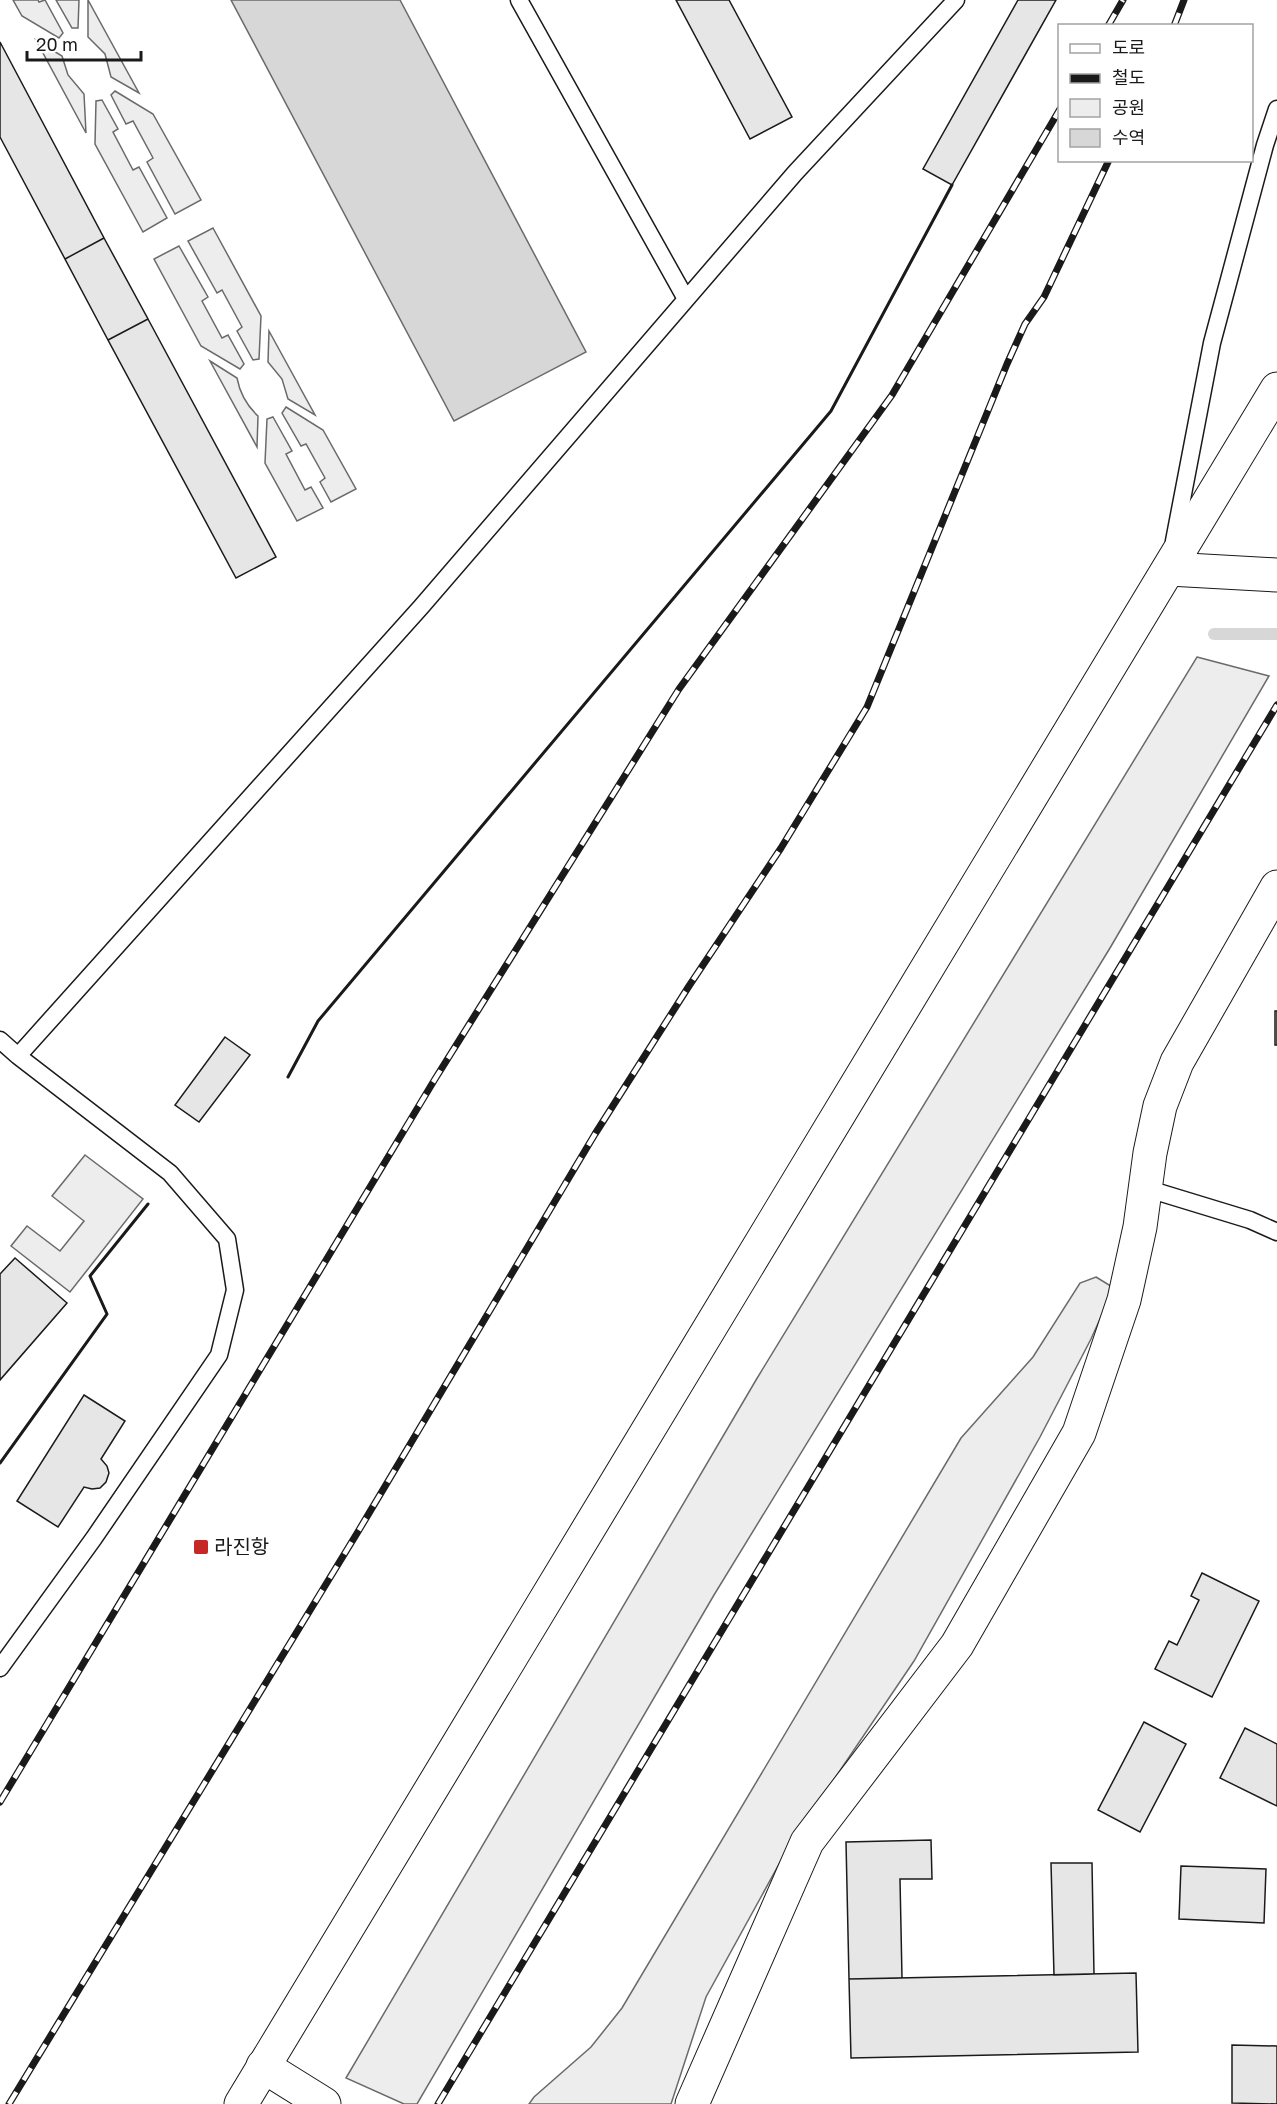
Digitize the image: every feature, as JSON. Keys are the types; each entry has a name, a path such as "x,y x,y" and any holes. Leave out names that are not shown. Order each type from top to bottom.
{"main road":[{"path":"241,2104 1277,389"},
{"path":"1169,568 1277,575"},
{"path":"692,2104 807,1842 957,1645 1079,1434 1124,1300 1140,1227 1150,1153 1160,1106 1177,1062 1277,887"},
{"path":"263,2066 324,2104"}],"lane":[{"path":"519,0 686,299"},
{"path":"18,1056 421,607 795,173 956,0"},
{"path":"1169,568 1212,343 1265,145 1277,109"},
{"path":"0,1040 170,1173 227,1239 235,1290 219,1355 94,1538 0,1668"},
{"path":"1146,1188 1250,1220 1277,1232"}],"green space":[{"path":"13,0 38,0 39,2 45,0 63,33 59,38 22,16"},
{"path":"56,0 79,0 78,28 72,28"},
{"path":"88,0 139,93 111,77 105,54 88,37"},
{"path":"36,40 62,56 68,75 84,94 86,133"},
{"path":"115,91 153,114 201,200 175,214 147,162 153,158 133,121 126,124 111,95"},
{"path":"102,100 118,129 113,132 133,170 139,167 167,218 143,232 95,144 96,101"},
{"path":"213,228 261,316 259,359 253,360 237,331 242,327 222,290 217,293 188,241"},
{"path":"179,246 208,297 202,301 222,338 228,335 244,364 240,369 201,346 154,259"},
{"path":"269,331 315,415 288,399 282,379 268,362"},
{"path":"210,361 237,378 244,399 258,416 257,447"},
{"path":"286,407 323,430 356,489 331,502 320,482 325,478 306,444 301,446 282,413"},
{"path":"273,417 292,451 286,454 305,490 311,487 323,508 297,521 265,463 267,419"},
{"path":"1197,657 1269,676 1110,948 714,1595 417,2104 404,2104 346,2078 756,1380"},
{"path":"85,1155 143,1199 70,1292 11,1246 27,1226 60,1251 84,1221 52,1196"},
{"path":"1096,1277 1114,1288 1091,1339 1040,1437 914,1661 789,1846 706,1997 671,2104 529,2104 591,2047 622,2008 961,1438 1033,1357 1080,1283"}],"water":[{"path":"231,0 400,0 586,352 454,421"}],"building":[{"path":"676,0 729,0 792,117 750,139"},
{"path":"1018,0 1056,0 952,185 923,169"},
{"path":"0,42 104,238 65,259 0,137"},
{"path":"104,238 148,319 108,340 65,259"},
{"path":"148,319 276,557 236,578 108,340"},
{"path":"1275,1011 1277,1011 1277,1045 1275,1045"},
{"path":"225,1037 250,1055 199,1122 175,1105"},
{"path":"15,1258 67,1303 0,1380 0,1274"},
{"path":"84,1395 125,1421 101,1459 109,1473 106,1482 100,1488 84,1487 58,1527 17,1501"},
{"path":"1202,1573 1259,1601 1212,1697 1155,1669 1169,1641 1177,1645 1199,1600 1191,1596"},
{"path":"1144,1722 1186,1744 1140,1832 1098,1810"},
{"path":"1245,1728 1277,1744 1277,1806 1220,1778"},
{"path":"931,1840 932,1879 900,1879 902,1978 849,1979 846,1842"},
{"path":"1051,1863 1092,1863 1094,1974 1054,1975"},
{"path":"1181,1866 1266,1869 1264,1923 1179,1919"},
{"path":"1136,1973 1138,2052 851,2058 849,1979"},
{"path":"1232,2045 1277,2046 1277,2104 1232,2103"}],"waterway":[{"path":"1214,634 1277,634"}],"railway":[{"path":"1109,24 1123,0"},
{"path":"1175,24 1184,0"},
{"path":"0,1802 435,1079 679,689 892,395 1058,112"},
{"path":"9,2104 359,1530 595,1134 689,986 781,848 867,707 1007,364 1025,324 1044,297 1108,162"},
{"path":"438,2104 1277,705"}],"wall":[{"path":"288,1077 318,1021 831,411 952,185"},
{"path":"0,1463 107,1314 90,1276 148,1204"}],"place":[{"name":"라진항","path":"201,1547"}]}
